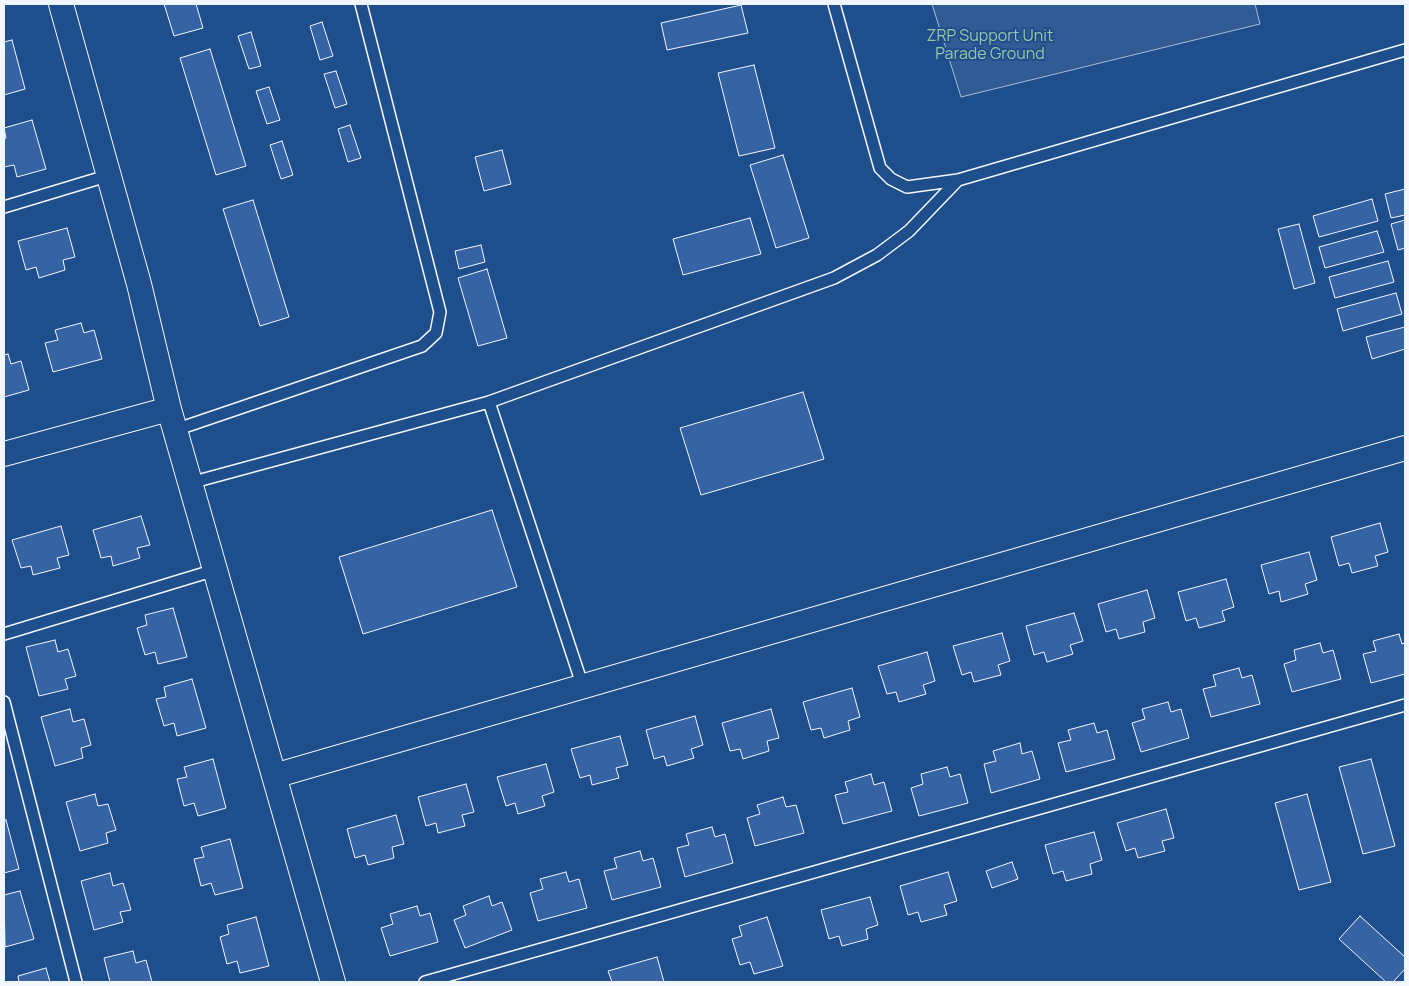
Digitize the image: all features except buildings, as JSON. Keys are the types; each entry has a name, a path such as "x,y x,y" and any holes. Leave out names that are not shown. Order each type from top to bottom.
{"street":[{"path":"61,4 110,175 172,419 333,982"},
{"path":"4,454 172,419"},
{"path":"274,776 1405,448"}],"lane":[{"path":"172,419 422,346 436,333 440,312 361,4"},
{"path":"834,4 880,168 891,179 907,186 958,180 1405,50"},
{"path":"4,206 110,175"},
{"path":"190,483 489,402 834,278 877,254 908,231 958,180"},
{"path":"489,402 583,687"},
{"path":"4,634 215,570"},
{"path":"4,702 76,982"},
{"path":"425,982 1405,704"}],"shaded area":[{"name":"ZRP Support Unit Parade Ground","path":"932,4 1255,4 1260,24 961,97"}]}
